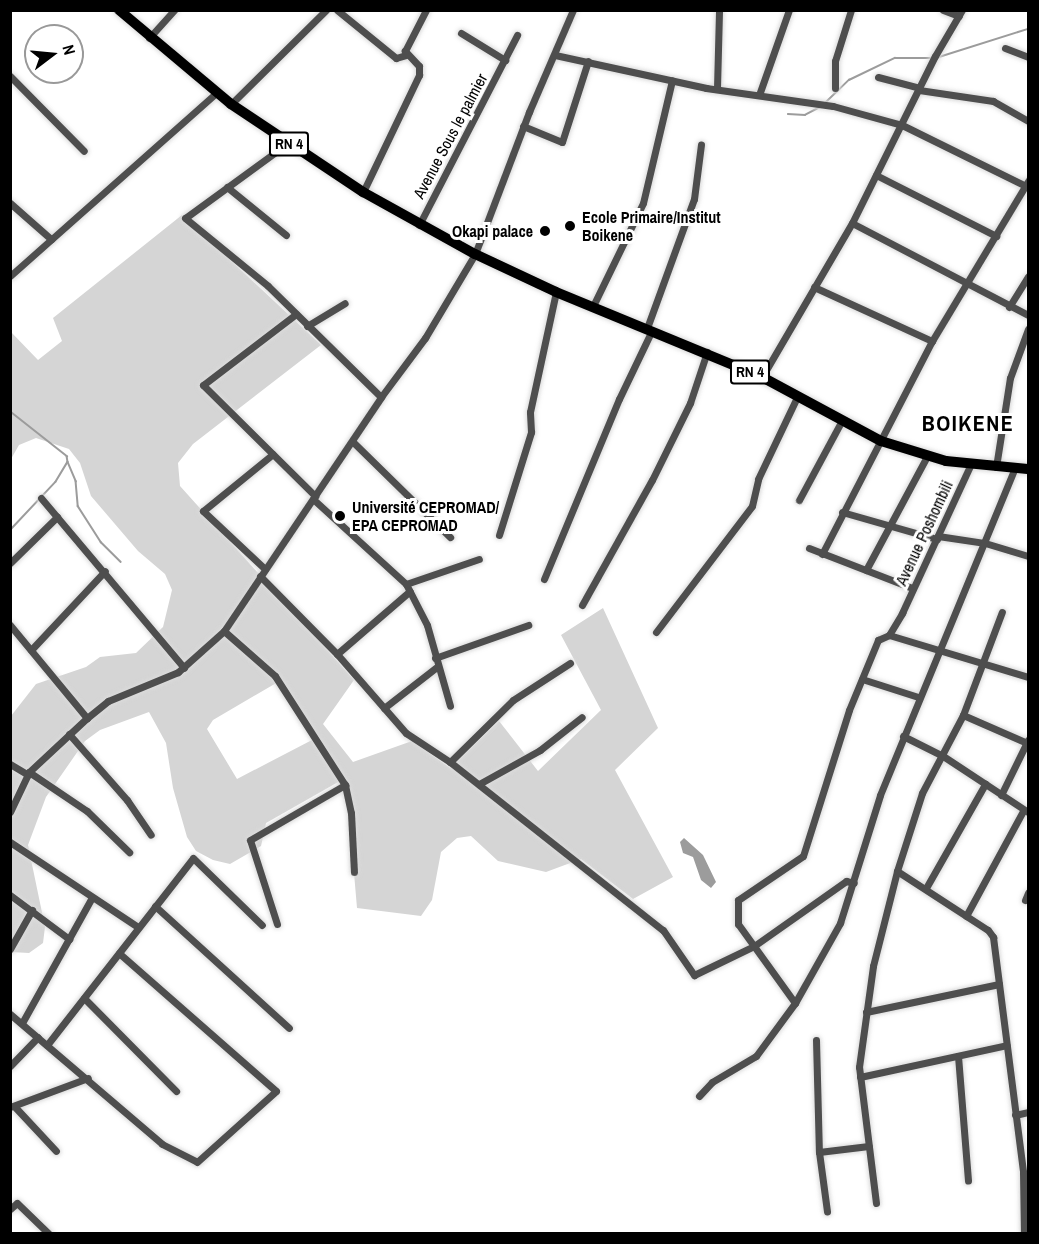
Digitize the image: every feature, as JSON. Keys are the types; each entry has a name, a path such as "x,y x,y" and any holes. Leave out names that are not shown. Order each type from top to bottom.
{"highway":[{"name":"RN 4","path":"119,10 149,38 231,104 363,192 475,254 556,292 762,376 881,441 927,456 971,464 1029,469"}],"street":[{"path":"149,38 174,10"},
{"path":"231,104 326,10"},
{"path":"337,10 396,58 406,55"},
{"path":"406,55 413,31 426,10"},
{"path":"717,88 719,10"},
{"path":"759,95 789,10"},
{"path":"835,88 836,61 851,10"},
{"path":"762,376 852,223 961,13 943,10"},
{"path":"10,812 29,773 87,718 108,701 184,668 224,631 353,442 381,397 426,338 475,254 523,126 555,55 570,12"},
{"name":"Avenue Sous le palmier","path":"461,33 505,60"},
{"name":"Avenue Sous le palmier","path":"419,225 518,35"},
{"path":"1005,48 1029,57"},
{"path":"363,192 419,75 419,66 406,55"},
{"path":"555,55 672,80 833,106 902,125 1028,184 932,341 822,554"},
{"path":"523,126 562,142 588,61"},
{"path":"10,76 84,151"},
{"path":"878,77 920,89 993,101 1029,121"},
{"path":"593,306 644,203 672,80"},
{"path":"10,276 216,93"},
{"path":"288,143 185,218 296,314 381,397"},
{"path":"544,579 650,329 694,200 701,144"},
{"path":"876,175 996,236"},
{"path":"228,187 286,235"},
{"path":"10,203 51,238"},
{"path":"852,223 966,286 1029,315"},
{"path":"1008,307 1029,276"},
{"path":"814,287 932,341"},
{"path":"499,535 531,432 530,412 556,292"},
{"path":"307,326 345,303"},
{"path":"296,314 203,385 314,498 408,587 427,625 450,706"},
{"path":"996,467 1010,378 1029,329"},
{"path":"582,605 690,403 707,352"},
{"path":"656,632 752,506 758,479 798,395"},
{"path":"799,500 842,420"},
{"path":"353,442 450,537"},
{"path":"265,569 203,511 273,454"},
{"path":"866,570 927,456"},
{"name":"Avenue Poshombili","path":"754,946 738,924 738,900 803,856 862,679 878,640 889,635 902,613 971,464"},
{"path":"699,1096 712,1082 756,1056 795,1003 840,923 855,883 880,795 936,650 985,543 1015,468"},
{"path":"41,498 105,571 184,668"},
{"path":"842,512 888,527 985,543 1029,556"},
{"path":"10,563 57,517"},
{"path":"809,548 912,588"},
{"path":"337,654 408,587 479,559"},
{"path":"31,650 105,571"},
{"path":"260,576 337,654 406,733 450,762 663,930 694,975 754,946 846,881 855,883"},
{"path":"876,1203 860,1077 873,966 897,871 922,794 944,756 963,715 1002,612"},
{"path":"10,625 87,718"},
{"path":"435,658 528,625"},
{"path":"224,631 275,676 345,785 351,813 354,872"},
{"path":"889,635 1029,677"},
{"path":"450,762 513,700 570,663"},
{"path":"384,708 438,666"},
{"path":"862,679 918,697"},
{"path":"963,715 1028,742 1001,795"},
{"path":"478,784 540,750 582,717"},
{"path":"69,734 127,800 151,835"},
{"path":"903,736 944,756 1026,812 966,916"},
{"path":"10,764 29,773 87,811 129,852"},
{"path":"926,888 985,784"},
{"path":"277,924 250,840 345,785"},
{"path":"10,842 91,899 138,927"},
{"path":"47,1045 193,858 262,925"},
{"path":"897,871 926,888 993,937 1023,1172 1024,1233"},
{"path":"10,895 69,939"},
{"path":"22,1023 91,899"},
{"path":"155,906 289,1028"},
{"path":"10,949 32,910"},
{"path":"754,946 795,1003"},
{"path":"10,1014 88,1078 162,1144 197,1162 276,1091 119,953"},
{"path":"866,1012 999,984"},
{"path":"84,998 176,1091"},
{"path":"10,1066 38,1037"},
{"path":"816,1040 819,1152 826,1211"},
{"path":"860,1077 1007,1045"},
{"path":"958,1056 968,1181"},
{"path":"56,1150 13,1107 88,1078"},
{"path":"1015,1115 1029,1112"},
{"path":"819,1152 869,1146"},
{"path":"10,1209 17,1203 49,1233"}],"shaded area":[{"path":"182,215 321,345 193,444 178,463 180,486 354,680 323,724 353,762 412,741 450,768 499,721 538,771 601,710 561,635 603,608 658,728 615,770 673,877 633,899 581,859 546,872 498,861 471,836 457,838 441,852 432,900 421,916 357,908 349,815 340,781 266,823 261,846 230,864 213,860 196,851 187,837 173,788 166,743 149,712 100,730 85,741 46,797 28,845 45,927 43,943 29,953 11,952 11,716 36,684 86,667 100,657 136,653 163,627 172,590 165,574 138,551 91,496 80,463 69,449 36,438 19,445 11,459 11,332 38,360 62,341 53,318","holes":["278,682 312,740 237,779 207,729 213,720"]},
{"path":"684,838 703,855 716,882 711,888 701,880 693,857 683,853 680,842"}],"waterway":[{"path":"939,57 1028,29"},
{"path":"826,102 849,80 895,58 930,58"},
{"path":"788,114 805,115 820,107"},
{"path":"10,411 67,456 68,462 56,482 10,531"},
{"path":"68,462 76,481 78,506 101,542 121,562"}],"place":[{"name":"Ecole Primaire/Institut Boikene","path":"570,226"},
{"name":"Okapi palace","path":"545,231"},
{"name":"Université CEPROMAD/ EPA CEPROMAD","path":"340,516"}],"district":[{"name":"BOIKENE","path":"968,424"}]}
